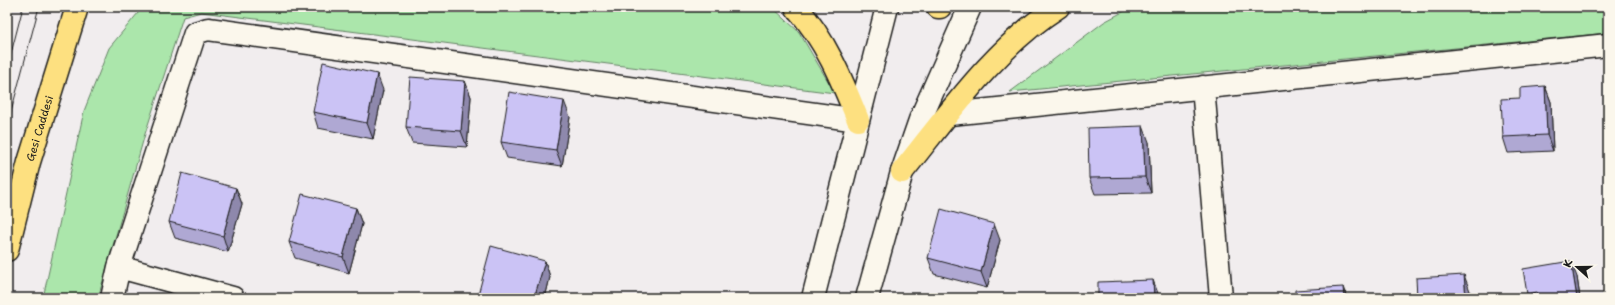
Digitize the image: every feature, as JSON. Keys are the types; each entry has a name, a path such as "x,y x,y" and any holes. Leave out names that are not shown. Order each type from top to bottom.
{"main road":[{"path":"75,15 87,7"},
{"path":"796,7 828,54 858,120"},
{"path":"902,172 981,76 1004,51 1029,28 1058,7"},
{"name":"Gesi Caddesi","path":"7,250 29,162 75,15"}],"street":[{"path":"813,298 887,7"},
{"path":"867,298 902,172 920,120 970,7"},
{"path":"112,298 119,267 195,33 208,29 858,120"},
{"path":"950,114 1608,45"},
{"path":"1203,88 1222,298"},
{"path":"119,267 233,298"}],"green space":[{"path":"143,7 772,7 799,32 835,93 201,12 183,17 145,134 98,298 43,298 84,111 109,48"},
{"path":"1132,7 1608,7 1608,33 1010,92 1104,22"}],"building":[{"path":"323,62 377,74 367,123 313,112"},
{"path":"410,77 465,81 461,131 406,127"},
{"path":"1545,86 1547,135 1503,137 1501,99 1520,98 1520,88"},
{"path":"509,92 564,101 556,150 501,142"},
{"path":"1143,126 1145,177 1089,178 1088,128"},
{"path":"182,173 236,188 223,236 169,222"},
{"path":"302,194 356,208 343,257 289,242"},
{"path":"941,209 994,224 981,272 928,258"},
{"path":"491,246 545,261 534,298 491,298 478,295"},
{"path":"1571,261 1577,298 1538,298 1537,292 1527,294 1523,269"},
{"path":"1464,275 1466,298 1417,298 1416,278"},
{"path":"1153,280 1154,298 1098,298 1098,282"},
{"path":"1343,287 1344,298 1295,298 1295,290"}],"tram line":[{"path":"7,69 23,7"},
{"path":"7,127 39,7"}]}
